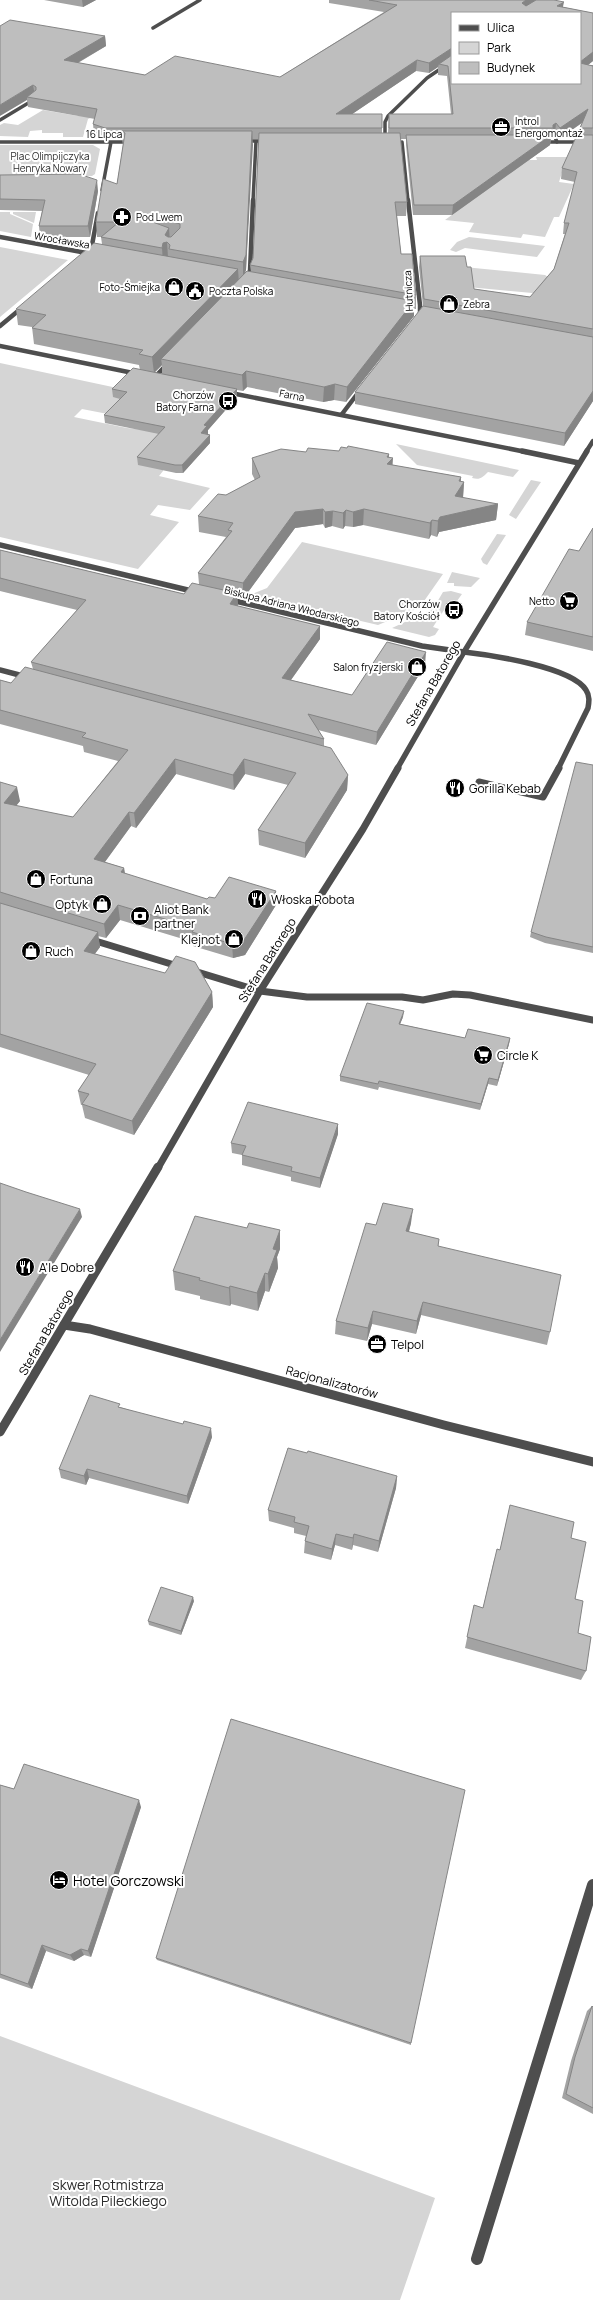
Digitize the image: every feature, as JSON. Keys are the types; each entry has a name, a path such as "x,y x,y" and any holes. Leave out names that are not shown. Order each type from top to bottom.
{"street":[{"path":"153,28 200,0"},
{"path":"385,142 385,122 388,116 427,78 451,62"},
{"path":"0,120 35,99"},
{"path":"555,137 557,142"},
{"path":"240,288 245,283 250,271 256,141"},
{"path":"238,142 278,141"},
{"name":"16 Lipca","path":"0,142 139,142"},
{"path":"101,195 111,142"},
{"path":"377,142 391,142"},
{"path":"397,142 408,142"},
{"name":"Hutnicza","path":"402,142 420,314 414,322"},
{"path":"534,142 593,142"},
{"path":"97,181 104,181"},
{"path":"81,257 92,245 99,209"},
{"name":"Wrocławska","path":"0,237 100,256"},
{"path":"238,282 251,284"},
{"path":"0,326 29,301"},
{"path":"412,313 425,315"},
{"path":"0,346 162,379"},
{"path":"155,377 175,356"},
{"path":"342,414 367,382"},
{"name":"Farna","path":"222,391 580,463"},
{"name":"Stefana Batorego","path":"0,1432 64,1326 110,1245 170,1148 260,991 363,829 464,652 593,441"},
{"path":"0,544 199,592"},
{"name":"Biskupa Adriana Włodarskiego","path":"222,598 422,646 482,654 563,674 585,688 589,700 588,708 548,791 543,797 479,782"},
{"path":"0,670 30,678"},
{"path":"83,937 260,991 307,997 402,998 423,1000 453,994 470,995 593,1020"},
{"name":"Racjonalizatorów","path":"64,1326 90,1330 444,1425 593,1462"},
{"path":"477,2258 593,1885"}],"green space":[{"path":"43,110 78,116 95,116 88,119 83,137 63,137 63,133 42,133 42,130 30,131 28,137 0,136 0,125 4,123 18,125"},
{"name":"Plac Olimpijczyka Henryka Nowary","path":"0,145 93,145 100,149 95,174 92,176 0,178"},
{"path":"536,157 567,157 559,182 574,184 559,217 554,217 545,237 523,234 521,238 469,232 474,223 445,220 526,160 537,160"},
{"path":"0,212 10,212 10,214 33,224 31,237 0,231"},
{"path":"13,212 36,212 34,223 13,214"},
{"path":"469,237 545,246 537,257 465,248 456,252 450,250 457,242"},
{"path":"0,247 68,260 0,317"},
{"path":"464,267 545,275 553,280 543,294 468,287"},
{"path":"0,363 122,389 145,404 113,415 82,409 74,417 127,428 171,433 163,471 159,476 210,488 190,510 158,505 150,515 179,522 138,569 0,537"},
{"path":"396,444 519,470 513,477 488,472 481,478 472,478 473,476 417,465"},
{"path":"531,480 541,482 516,519 509,515"},
{"path":"497,534 506,535 487,565 483,563 481,559"},
{"path":"302,542 443,574 422,604 414,610 378,625 250,595 267,588"},
{"path":"452,572 480,578 471,587 454,586 454,583 447,583"},
{"path":"451,591 462,594 452,608 446,607 433,627 439,629 435,635 429,637 392,628 433,609 443,592"},
{"name":"skwer Rotmistrza Witolda Pileckiego","path":"0,2036 435,2198 400,2300 0,2300"}],"building":[{"path":"369,0 526,0 522,3 526,6 536,0 554,0 564,2 557,6 593,13 593,52 581,61 581,12 451,12 451,49 429,63 417,60 336,114 382,114 382,128 105,128 93,124 97,109 27,97 36,90 36,87 33,85 0,105 0,26 10,20 105,36 64,60 145,75 175,56 280,77 397,5"},
{"path":"451,56 451,84 581,84 581,63 593,66 593,128 580,128 588,109 560,128 556,123 553,125 553,128 389,128 389,114 453,114 448,66 439,64"},
{"path":"122,131 252,131 246,255 243,262 169,249 170,245 167,242 163,243 162,248 101,237 119,222 96,222 103,179 117,184 125,133","holes":["150,215 180,224 180,228 171,237 168,237 165,235 169,228 148,219"]},
{"path":"259,133 400,133 407,202 395,202 401,254 412,254 416,295 250,265 253,258"},
{"path":"406,135 551,135 453,205 414,205"},
{"path":"577,135 593,135 593,329 424,299 420,256 465,256 467,267 471,267 474,289 530,297 554,269 569,223 564,223 577,172 562,168"},
{"path":"79,174 97,180 88,226 39,226 45,200 0,199 0,175"},
{"path":"94,243 238,269 152,357 139,354 143,350 32,328 46,315 16,309"},
{"path":"247,271 414,301 347,387 335,384 324,387 246,371 242,375 161,359"},
{"path":"423,306 593,337 593,391 565,433 355,392"},
{"path":"133,368 237,389 204,425 207,426 201,433 210,435 182,465 175,465 137,457 165,427 104,415 127,392 112,389"},
{"path":"348,446 389,454 387,457 393,458 387,464 461,477 459,481 464,482 455,496 498,504 440,517 438,521 432,520 430,523 364,509 353,512 346,510 343,513 333,511 325,512 323,509 295,512 243,583 198,573 232,531 228,530 233,523 198,516 218,494 226,495 260,477 252,458 281,449 306,452 308,448 339,451 341,447 347,448"},
{"name":"Netto","path":"593,528 593,637 527,622 569,549 579,551"},
{"path":"0,550 184,594 192,583 237,593 230,604 320,626 282,678 352,695 387,642 426,652 377,732 308,714 324,739 31,662 86,600 0,578"},
{"path":"25,667 331,748 348,775 305,843 258,830 296,773 244,759 233,775 175,759 134,813 129,812 94,859 124,868 121,872 207,899 209,897 215,898 229,877 276,891 244,940 232,944 192,932 195,928 118,905 104,924 0,892 0,782 17,787 4,803 73,817 128,750 82,737 86,733 0,710 0,680 11,683"},
{"path":"576,762 593,765 593,947 546,937 531,932"},
{"path":"0,903 98,932 84,951 165,973 176,956 195,962 212,992 132,1121 82,1104 89,1094 78,1091 96,1064 0,1034"},
{"path":"367,1003 404,1011 399,1024 465,1038 468,1029 510,1038 498,1080 489,1078 481,1104 379,1081 378,1084 340,1076"},
{"path":"248,1102 338,1124 320,1178 291,1171 292,1167 242,1155 246,1146 231,1143"},
{"name":"A'le Dobre","path":"0,1183 80,1209 0,1340"},
{"path":"383,1203 413,1209 406,1231 439,1239 438,1246 561,1275 550,1332 423,1302 417,1321 373,1311 368,1328 336,1321 366,1223 376,1225"},
{"path":"195,1216 247,1228 249,1223 280,1230 273,1249 277,1250 268,1274 265,1273 257,1293 230,1286 229,1288 173,1271"},
{"path":"90,1395 120,1404 118,1407 183,1424 184,1421 211,1428 187,1496 87,1469 84,1476 59,1469"},
{"path":"288,1448 307,1453 308,1451 397,1476 379,1541 354,1534 353,1538 336,1534 332,1549 305,1541 309,1526 294,1522 295,1517 268,1510"},
{"path":"510,1505 574,1522 571,1538 586,1542 575,1599 583,1601 578,1633 591,1637 586,1671 467,1637 474,1605 483,1608 497,1549 500,1550"},
{"path":"161,1587 193,1597 181,1631 148,1621"},
{"path":"231,1719 465,1790 411,2043 156,1958"},
{"name":"Hotel Gorczowski","path":"24,1764 139,1800 88,1951 81,1949 70,1955 42,1945 28,1984 0,1974 0,1785 14,1789"},
{"path":"592,2006 593,2108 566,2094 575,2057"}],"place":[{"name":"Introl Energomontaż","path":"501,127"},
{"name":"Pod Lwem","path":"122,217"},
{"name":"Foto-Śmiejka","path":"174,287"},
{"name":"Poczta Polska","path":"195,291"},
{"name":"Zebra","path":"449,304"},
{"name":"Chorzów Batory Farna","path":"228,401"},
{"name":"Netto","path":"569,601"},
{"name":"Chorzów Batory Kościół","path":"454,610"},
{"name":"Salon fryzjerski","path":"417,667"},
{"name":"Gorilla Kebab","path":"455,788"},
{"name":"Fortuna","path":"36,879"},
{"name":"Włoska Robota","path":"257,899"},
{"name":"Optyk","path":"102,904"},
{"name":"Aliot Bank partner","path":"140,916"},
{"name":"Klejnot","path":"234,939"},
{"name":"Ruch","path":"31,951"},
{"name":"Circle K","path":"483,1055"},
{"name":"A'le Dobre","path":"25,1267"},
{"name":"Telpol","path":"377,1344"},
{"name":"Hotel Gorczowski","path":"59,1880"}]}
